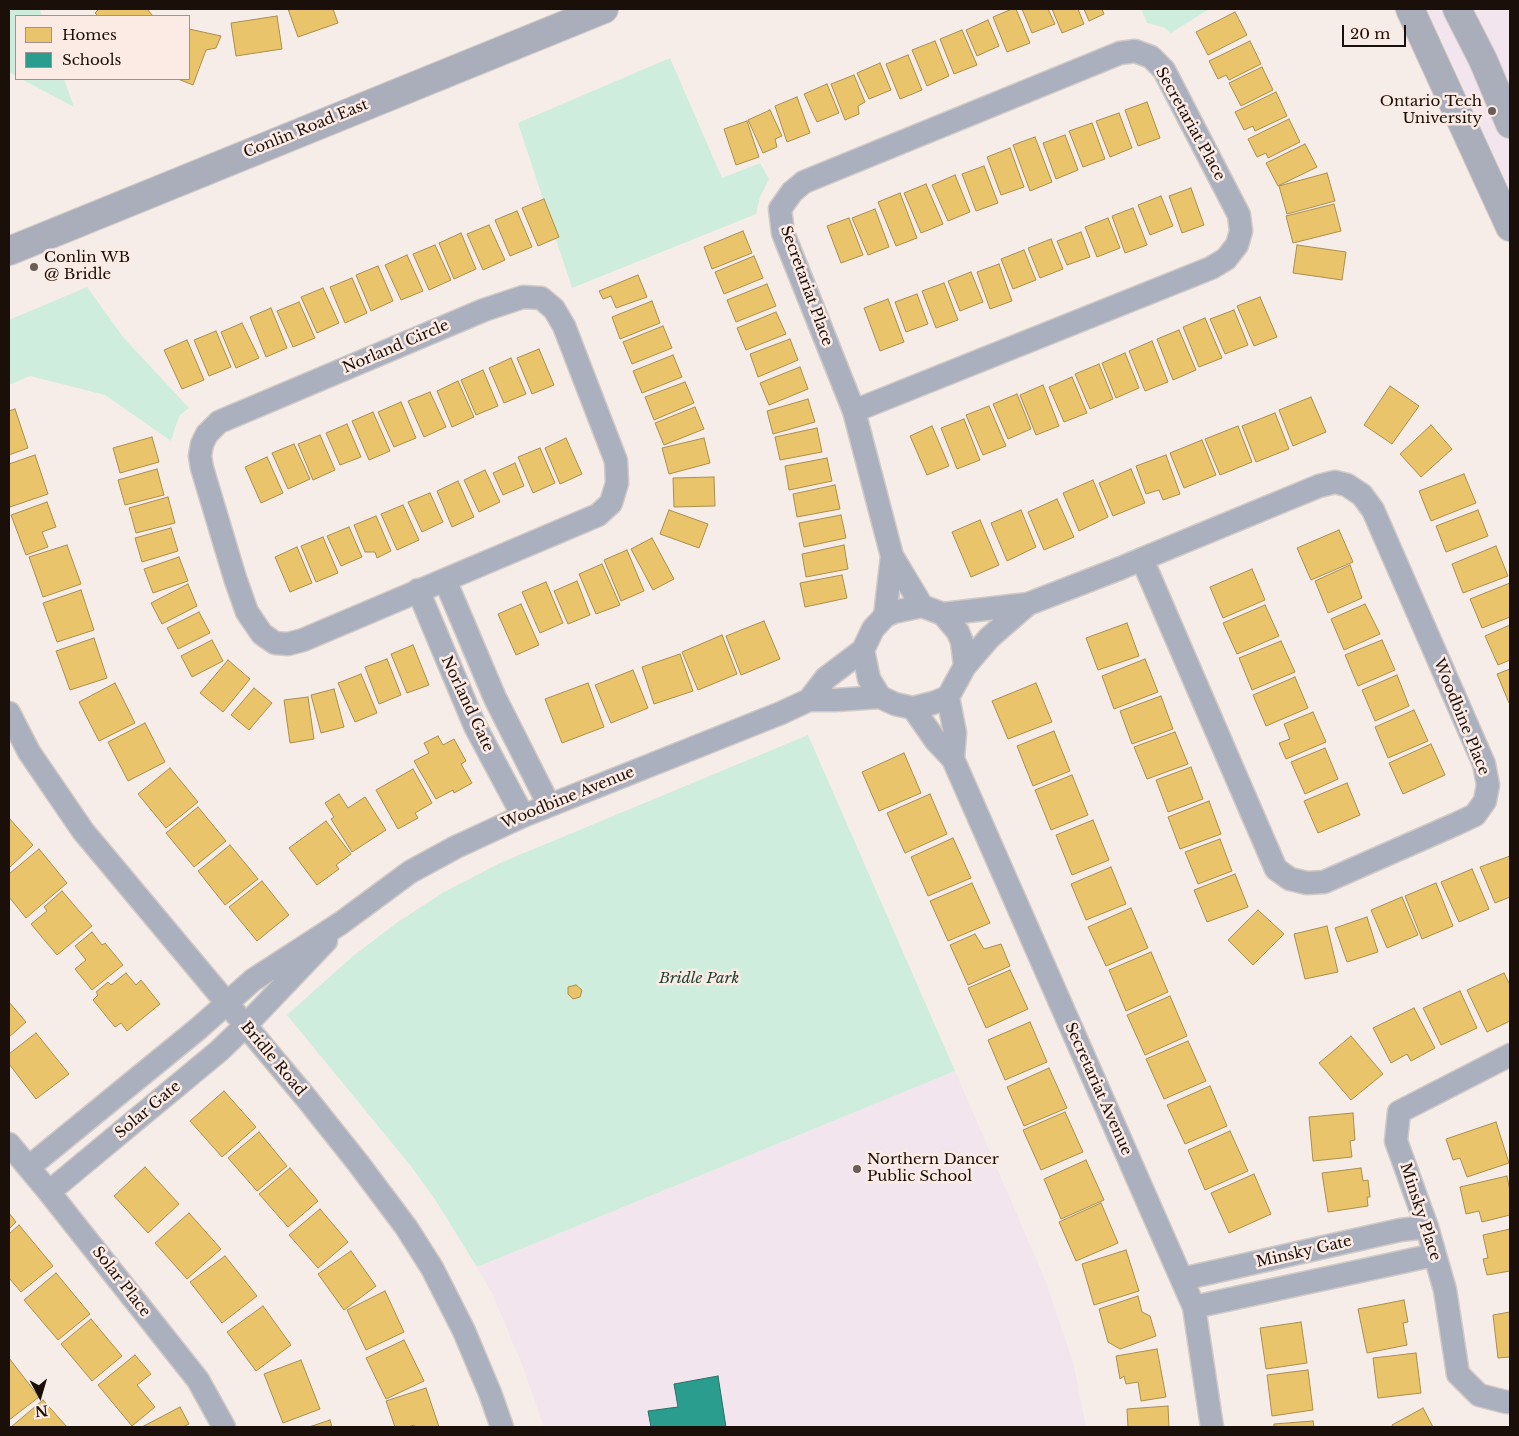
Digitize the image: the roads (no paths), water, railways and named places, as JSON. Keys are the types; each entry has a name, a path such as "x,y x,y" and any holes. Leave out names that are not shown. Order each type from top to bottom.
{"street":[{"path":"1410,9 1510,227"},
{"path":"1457,9 1483,60 1510,124"},
{"name":"Conlin Road East","path":"9,251 597,10"},
{"name":"Secretariat Place","path":"854,411 1211,268 1226,259 1237,245 1242,231 1239,214 1164,70 1151,57 1135,51 1120,52 804,182 792,192 780,209 783,233 854,411 892,556 885,616"},
{"name":"Norland Circle","path":"523,297 541,298 554,309 564,326 616,461 617,483 611,503 598,516 418,590 303,640 288,644 275,643 262,634 247,612 202,468 200,456 202,444 207,434 219,422 505,302 523,297"},
{"name":"Woodbine Place","path":"932,610 1028,604 1319,486 1335,482 1347,485 1362,495 1373,510 1484,764 1488,785 1485,802 1475,815 1324,882 1307,883 1290,879 1276,869 1142,559"},
{"name":"Secretariat Place","path":"892,556 932,610"},
{"name":"Norland Gate","path":"445,580 495,698 549,805"},
{"name":"Norland Gate","path":"418,590 475,726 523,816"},
{"name":"Woodbine Place","path":"965,666 989,638 1028,604"},
{"path":"932,610 958,632 962,642 965,666 948,697 934,703 913,708 895,704 880,696 869,679 863,650 873,629 885,616 894,612 932,610"},
{"name":"Woodbine Avenue","path":"809,700 826,678 863,650"},
{"name":"Woodbine Avenue","path":"226,1004 253,980 341,923 410,872 456,847 549,805 781,713 809,700 836,700 880,696"},
{"name":"Secretariat Avenue","path":"948,697 954,733 954,759"},
{"name":"Secretariat Avenue","path":"913,708 936,741 954,759 1194,1307 1212,1427"},
{"name":"Bridle Road","path":"9,713 28,752 83,831 358,1163 406,1227 432,1268 464,1331 502,1427"},
{"name":"Woodbine Avenue","path":"246,1026 341,923"},
{"name":"Solar Gate","path":"29,1167 226,1004"},
{"name":"Solar Gate","path":"49,1192 219,1051 246,1026"},
{"name":"Minsky Place","path":"1510,1055 1398,1112 1396,1141 1426,1227 1445,1290 1458,1374 1479,1395 1510,1402"},
{"name":"Solar Place","path":"9,1144 198,1380 224,1427"},
{"name":"Minsky Gate","path":"1182,1279 1400,1230 1426,1227"},
{"name":"Minsky Gate","path":"1194,1307 1434,1255"}],"place":[{"name":"Ontario Tech University","path":"1492,111"},
{"name":"Conlin WB @ Bridle","path":"34,267"},
{"name":"Northern Dancer Public School","path":"857,1169"}],"park label":[{"name":"Bridle Park","path":"699,979"}]}
